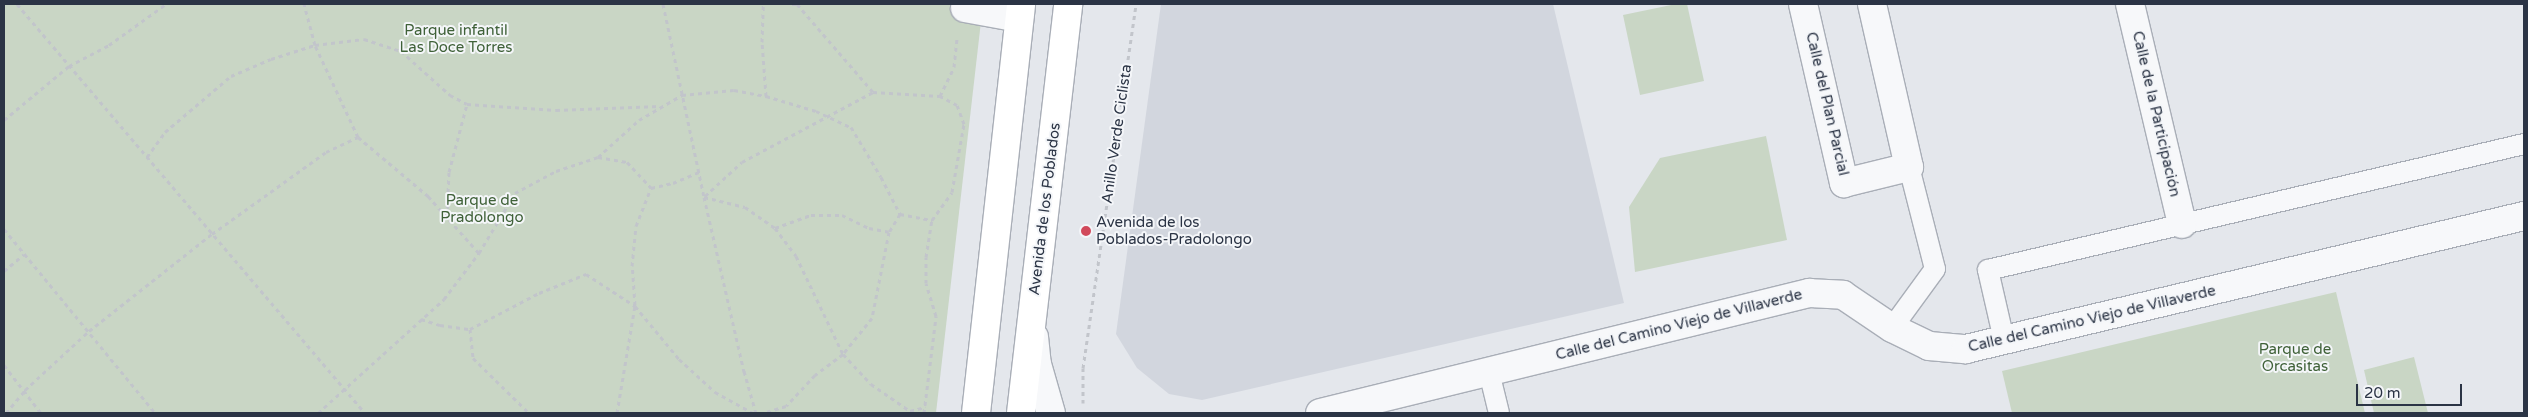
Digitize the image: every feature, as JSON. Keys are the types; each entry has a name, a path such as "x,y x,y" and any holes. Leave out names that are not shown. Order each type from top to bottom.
{"main road":[{"name":"Avenida de los Poblados","path":"1021,413 1068,4"},
{"path":"976,413 1020,11"}],"street":[{"name":"Calle del Plan Parcial","path":"1803,4 1844,183 1909,167"},
{"path":"1872,4 1909,167"},
{"name":"Calle de la Participación","path":"2130,4 2182,224"},
{"path":"965,8 1020,11"},
{"name":"Calle del Camino Viejo de Villaverde","path":"1320,413 1809,293 1843,295 1892,328 1929,346 1966,349 2524,216"},
{"path":"1032,315 1037,364 1051,413"}],"lane":[{"path":"2004,340 1988,270 2524,144"},
{"path":"1892,328 1935,269 1909,167"},
{"path":"1489,372 1499,413"}],"path":[{"path":"16,4 365,413"},
{"path":"4,120 69,66 110,45 166,4"},
{"path":"304,4 315,45 358,137 428,196 479,253"},
{"path":"663,4 704,197 755,413"},
{"path":"763,4 762,42 766,96"},
{"path":"792,4 797,4 873,92"},
{"name":"Anillo Verde Ciclista","path":"1083,404 1083,368 1136,4"},
{"path":"940,96 954,67 957,44 954,16 965,8"},
{"path":"148,157 165,132 231,76 271,59 315,45 364,39 401,51 450,95 468,104 556,110 663,106"},
{"path":"318,413 444,299 479,253 515,193 556,171 598,157 639,120 682,95 734,90 766,96 830,117 850,127 882,177 900,214"},
{"path":"704,197 742,162 830,117 873,92 940,96 957,105 964,124 952,192 932,220 926,257 926,284 936,316 924,413"},
{"path":"446,216 449,172 468,104"},
{"path":"6,413 25,390 89,331 212,234 326,152 358,137"},
{"path":"598,157 627,162 651,188"},
{"path":"651,188 699,172"},
{"path":"617,413 635,306 632,266 636,226 651,188"},
{"path":"704,197 745,207 775,228 796,256 843,354 871,384 910,411 926,407"},
{"path":"900,214 932,220"},
{"path":"763,413 786,406 815,375 843,354 872,318 889,232 900,214"},
{"path":"775,228 811,215 842,215 870,228 889,232"},
{"path":"4,229 154,413"},
{"path":"4,271 24,254"},
{"path":"421,319 440,325 470,329 539,293 586,274 635,306 679,359 715,392 755,413"},
{"path":"470,329 473,358 529,413"},
{"path":"4,365 41,413"}],"shaded area":[{"path":"1161,4 1553,4 1624,303 1202,400 1169,394 1137,368 1116,334"}],"green space":[{"name":"Parque de Pradolongo","path":"4,4 983,4 936,413 4,413"},
{"path":"1676,4 1687,4 1704,81 1640,95 1623,15"},
{"path":"1766,136 1787,240 1635,272 1629,207 1660,158"},
{"name":"Parque de Orcasitas","path":"2336,292 2365,413 2012,413 2002,371"},
{"path":"2414,357 2428,413 2374,413 2364,370"}],"place":[{"name":"Avenida de los Poblados-Pradolongo","path":"1086,231"}],"park label":[{"name":"Parque infantil Las Doce Torres","path":"456,38"}]}
